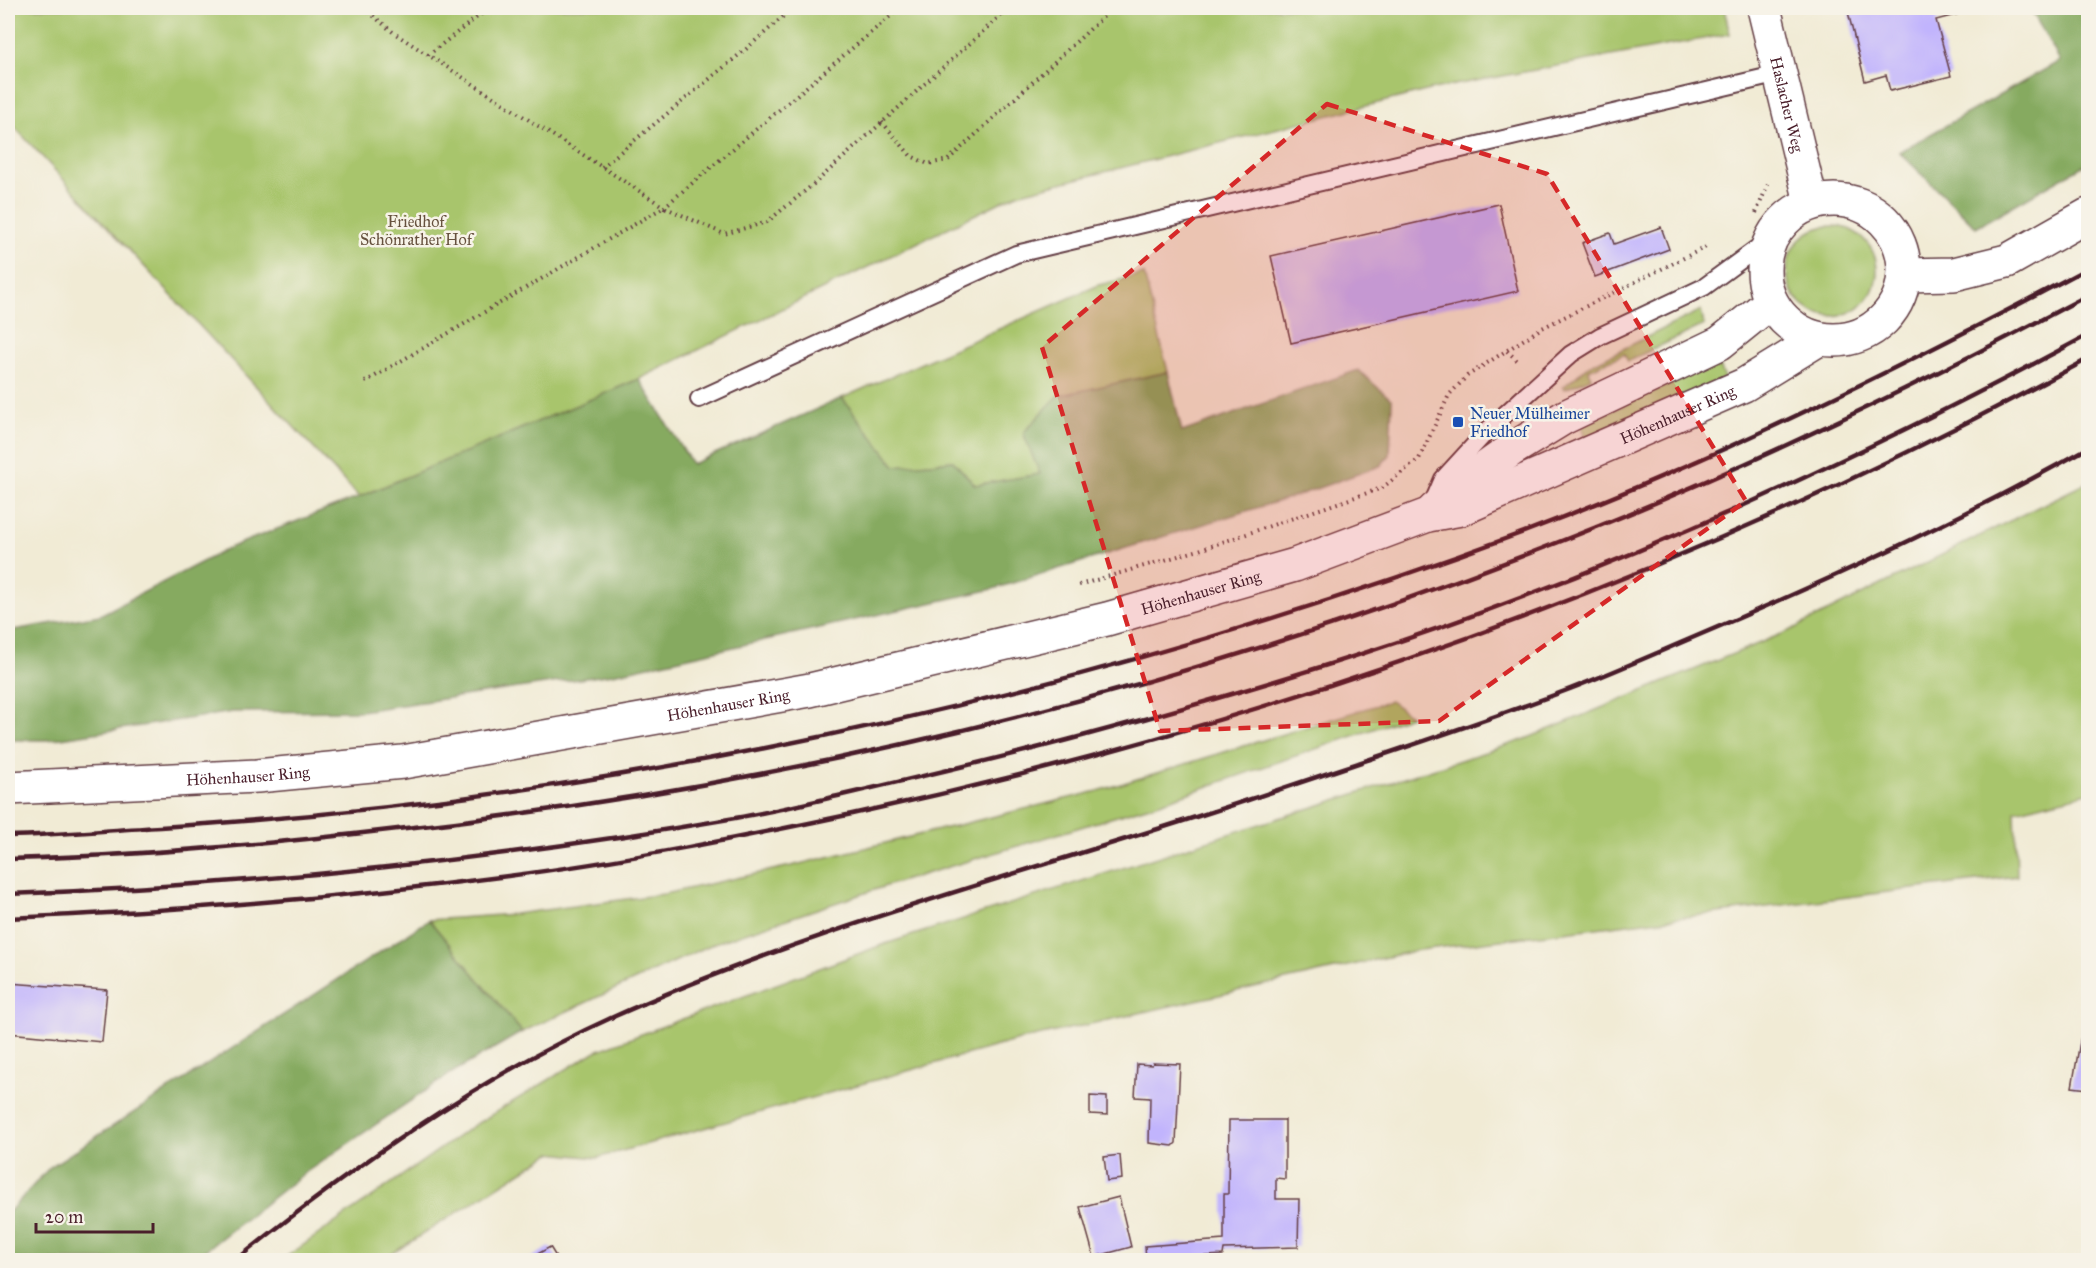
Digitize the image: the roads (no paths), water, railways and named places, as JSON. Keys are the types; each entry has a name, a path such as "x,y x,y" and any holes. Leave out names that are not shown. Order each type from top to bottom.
{"street":[{"name":"Haslacher Weg","path":"1764,8 1779,74 1801,152 1811,202"},
{"path":"1835,199 1863,206 1886,222 1900,247 1904,275 1898,298 1885,318 1866,333 1844,340 1819,339 1800,332 1783,319 1771,302 1763,270 1763,226 1786,218 1811,202 1835,199"},
{"path":"1904,275 1954,274 2007,261 2088,215"},
{"name":"Höhenhauser Ring","path":"1428,515 1466,482 1564,417 1720,343 1771,302"},
{"name":"Höhenhauser Ring","path":"8,788 257,776 403,762 810,690 1119,616 1295,565 1428,515 1461,509 1676,417 1744,385 1819,339"}],"lane":[{"path":"699,399 1016,254 1779,74"},
{"path":"1428,515 1443,479 1488,430 1571,354 1600,336 1704,287 1763,226"}],"railway":[{"path":"8,836 65,834 335,813 509,792 682,764 853,730 1023,689 1191,643 1358,590 1524,532 1596,504 1810,409 2088,268"},
{"path":"8,859 246,845 535,812 826,761 970,728 1113,691 1254,649 1395,603 1604,524 1815,432 2088,295"},
{"path":"8,894 282,877 464,858 645,833 775,810 1086,735 1349,658 1539,591 1633,553 1818,471 1909,428 2088,335"},
{"path":"8,918 133,912 321,897 551,870 767,832 1013,776 1173,733 1331,685 1486,631 1640,571 1792,506 1941,435 2088,359"},
{"path":"236,1260 280,1225 417,1127 513,1068 613,1017 691,984 849,926 1251,799 1451,732 1570,689 1843,572 1942,525 2088,448"}],"place":[{"name":"Neuer Mülheimer Friedhof","path":"1458,422"}],"park label":[{"name":"Friedhof Schönrather Hof","path":"416,230"}]}
